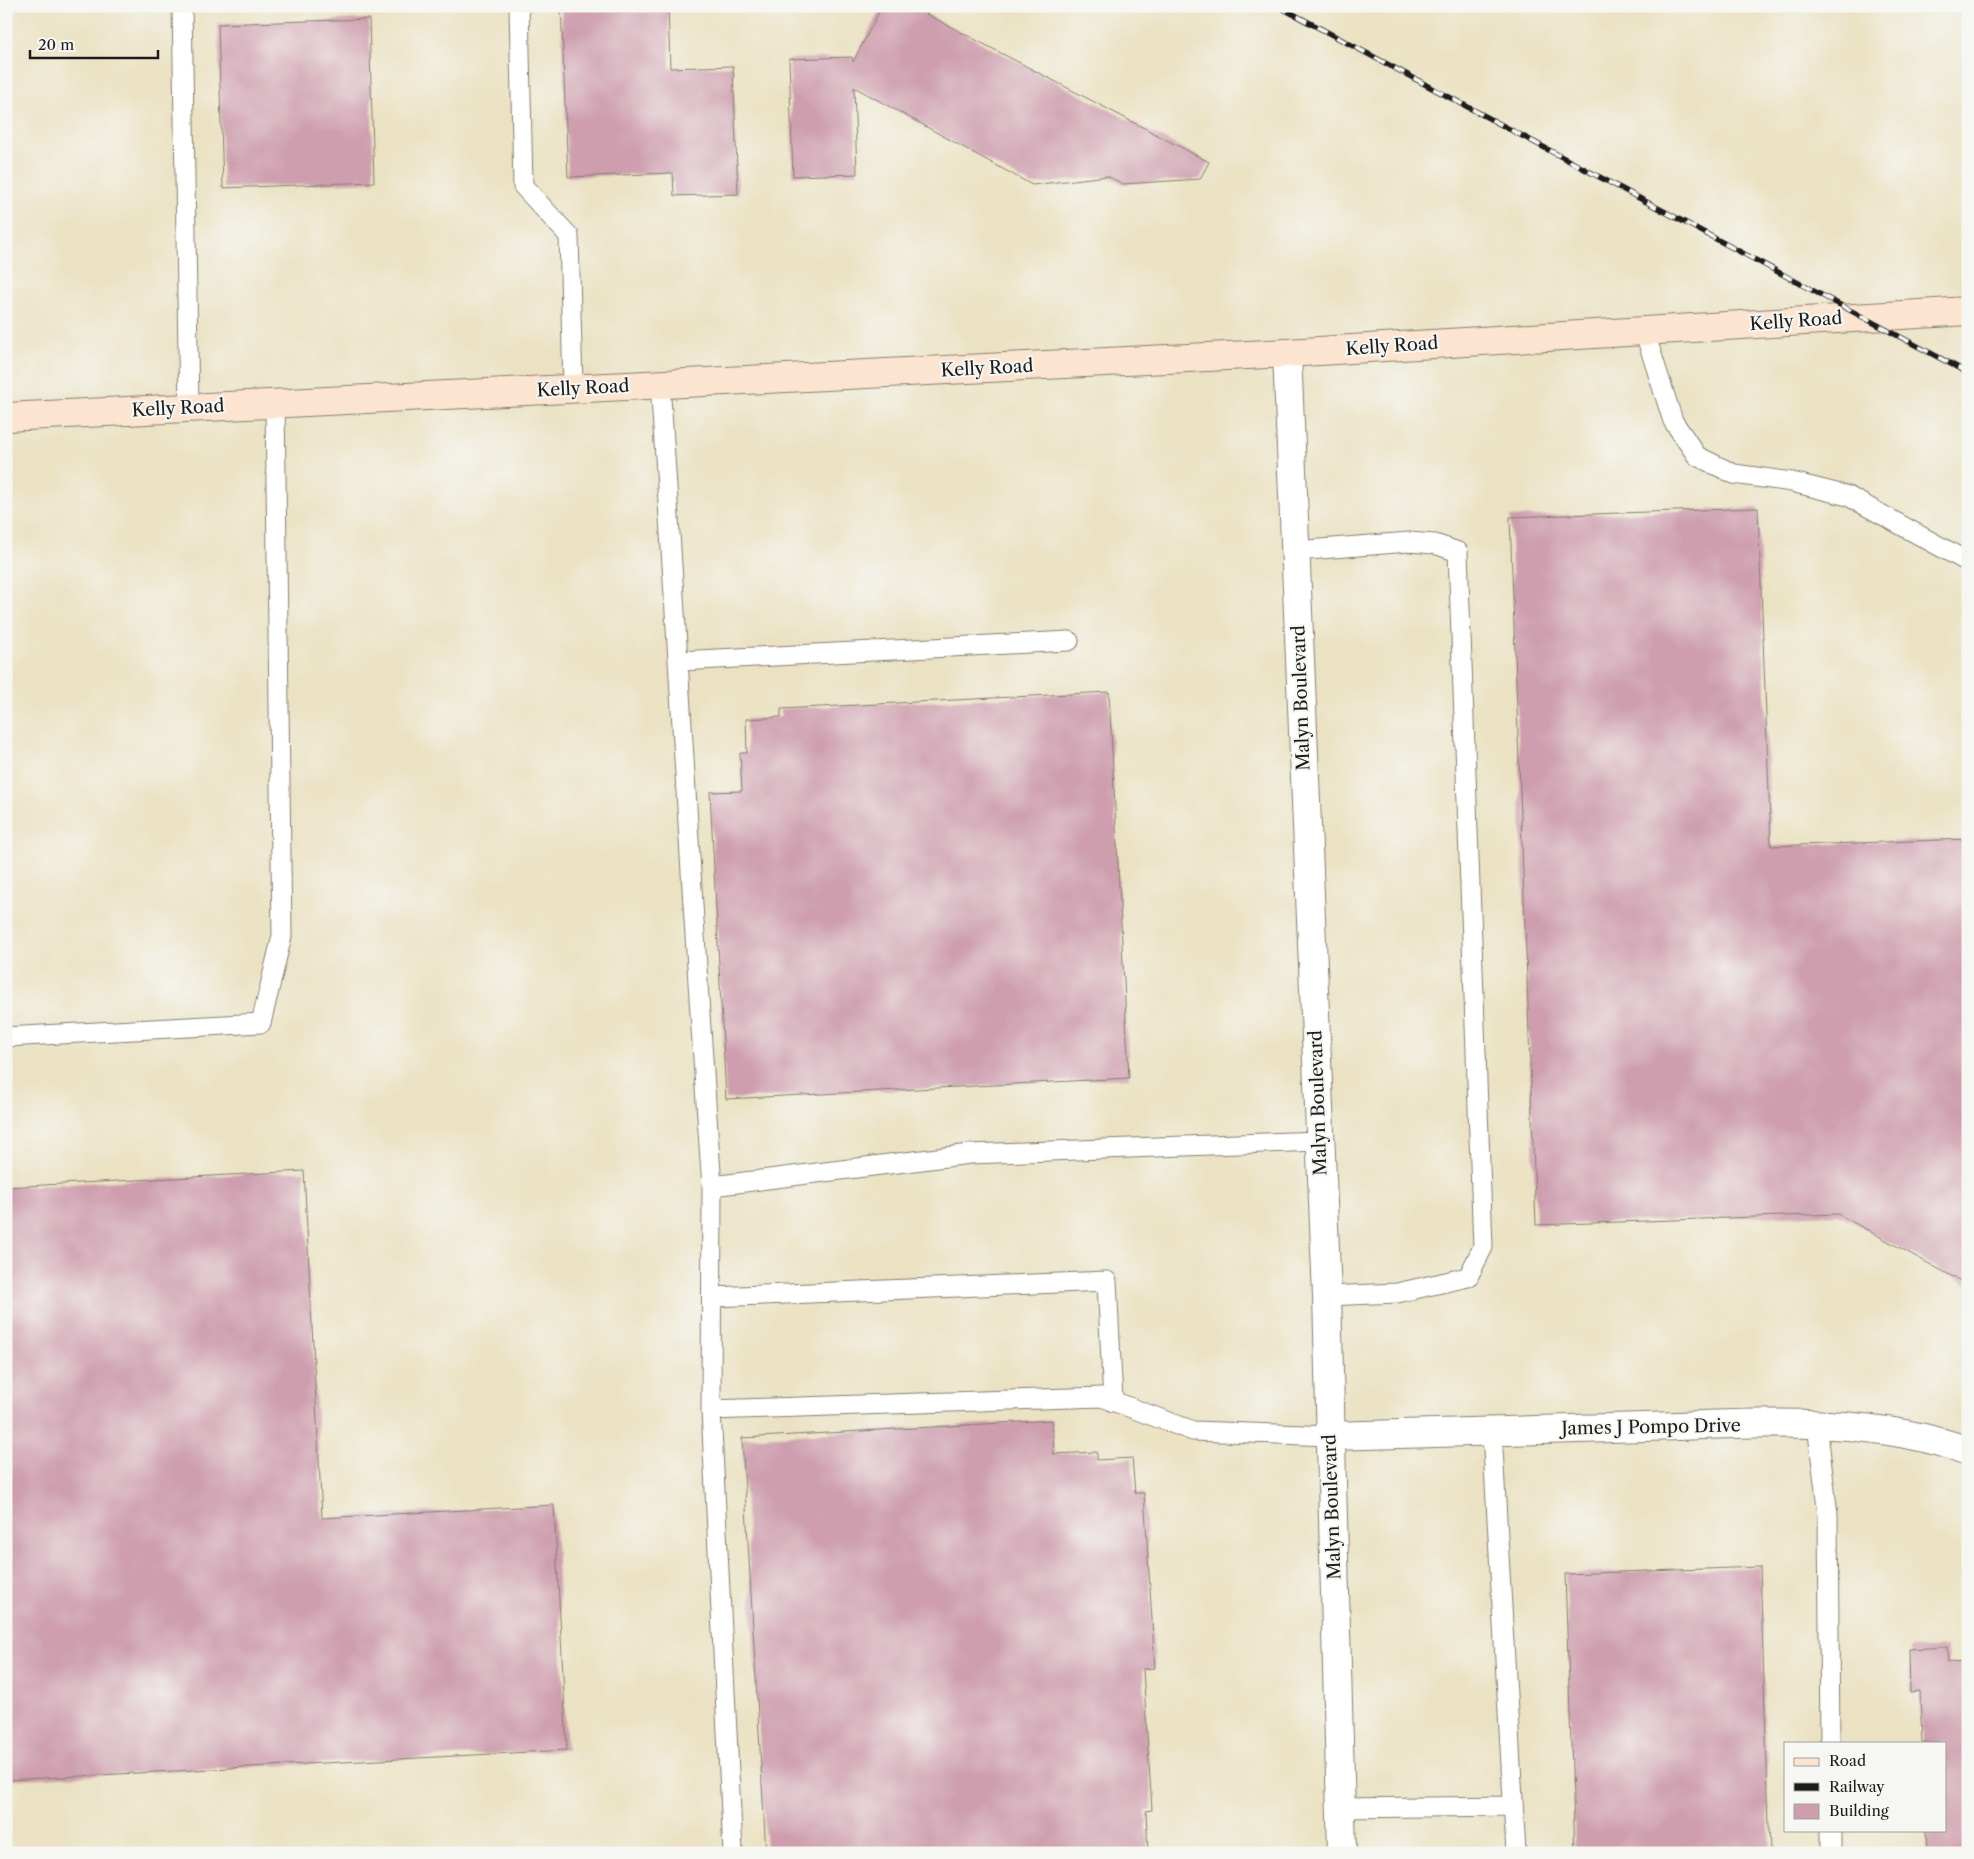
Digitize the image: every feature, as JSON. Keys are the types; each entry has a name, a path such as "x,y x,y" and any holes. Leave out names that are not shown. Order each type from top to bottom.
{"street":[{"name":"Kelly Road","path":"6,417 1287,353 1968,311"},
{"name":"Malyn Boulevard","path":"1287,353 1326,1296 1342,1853"},
{"name":"James J Pompo Drive","path":"1330,1436 1713,1425 1817,1425 1903,1433 1968,1451"}],"lane":[{"path":"182,6 190,408"},
{"path":"519,6 523,186 569,236 573,388"},
{"path":"1644,330 1673,421 1697,456 1734,474 1792,482 1848,496 1968,562"},
{"path":"660,384 679,661 695,956 712,1186 711,1410 733,1853"},
{"path":"6,1037 261,1024 282,936 275,403"},
{"path":"1295,551 1408,542 1435,544 1458,552 1483,1247 1468,1277 1397,1292 1326,1296"},
{"path":"679,661 1069,641"},
{"path":"712,1186 970,1154 1320,1141"},
{"path":"712,1297 1107,1281 1113,1402"},
{"path":"711,1410 1102,1397 1192,1431 1330,1436"},
{"path":"1817,1425 1828,1515 1830,1742"},
{"path":"1492,1431 1516,1853"},
{"path":"1340,1808 1513,1806"},
{"path":"1831,1832 1831,1853"}],"building":[{"path":"561,6 668,6 670,68 733,66 738,194 674,196 673,173 568,177"},
{"path":"882,6 911,6 1209,162 1200,179 1123,184 1107,176 1032,185 854,87 857,174 793,176 789,59 852,57 853,62"},
{"path":"369,19 374,182 223,188 218,24"},
{"path":"1758,508 1771,846 1968,839 1968,1285 1838,1214 1536,1225 1510,517"},
{"path":"1109,692 1129,1078 726,1099 710,792 742,791 740,753 747,753 746,719 781,717 781,709"},
{"path":"304,1171 322,1518 554,1505 567,1750 6,1780 6,1187"},
{"path":"1052,1420 1054,1454 1097,1452 1097,1460 1132,1458 1135,1493 1144,1493 1155,1668 1143,1669 1152,1810 1146,1811 1148,1853 766,1853 742,1438"},
{"path":"1760,1567 1770,1853 1575,1853 1565,1574"},
{"path":"1947,1647 1948,1663 1968,1662 1968,1853 1926,1853 1925,1832 1946,1832 1946,1742 1922,1742 1920,1692 1910,1693 1909,1649"}],"railway":[{"path":"1278,6 1968,373"}]}
